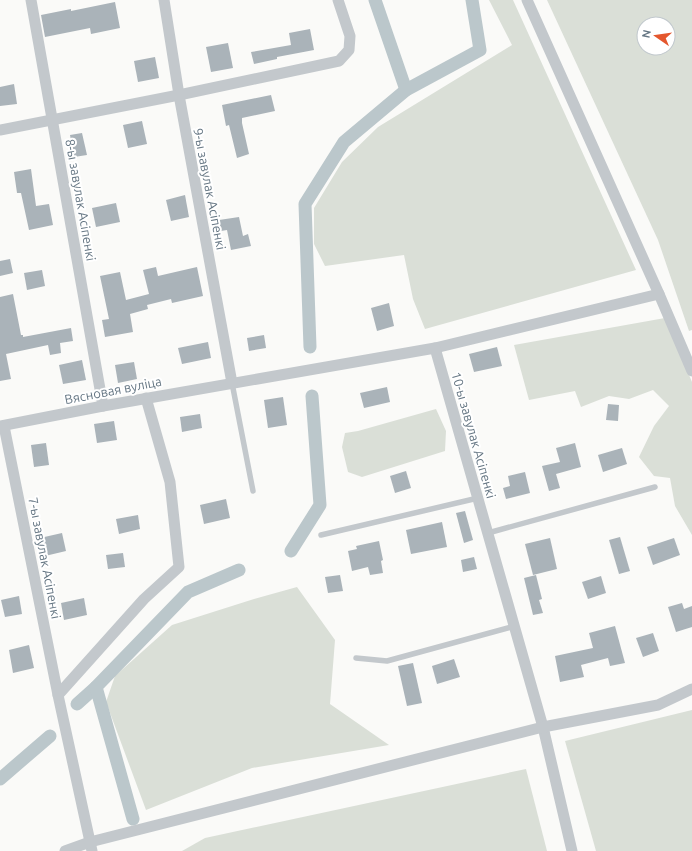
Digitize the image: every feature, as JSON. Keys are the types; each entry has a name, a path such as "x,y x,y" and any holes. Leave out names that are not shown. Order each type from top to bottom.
{"street":[{"name":"8-ы завулак Асіпенкі","path":"31,0 103,406"},
{"name":"9-ы завулак Асіпенкі","path":"164,0 178,95 232,383"},
{"path":"0,130 339,62 349,50 350,36 338,0"},
{"path":"527,0 692,371"},
{"path":"232,383 435,348 659,294"},
{"name":"10-ы завулак Асіпенкі","path":"435,348 543,727 572,851"},
{"name":"Вясновая вуліца","path":"2,426 232,383"},
{"path":"58,695 144,599 179,567 170,482 146,398"},
{"name":"7-ы завулак Асіпенкі","path":"2,426 91,847"},
{"path":"65,851 91,847 543,727 658,704 692,690"}],"lane":[{"path":"232,383 253,492"},
{"path":"488,533 655,488"},
{"path":"321,535 478,498"},
{"path":"356,658 387,661 515,626"}],"shaded area":[{"path":"489,0 513,0 636,270 425,329 413,299 404,255 325,266 314,244 314,208 342,162 378,127 512,45"},
{"path":"547,0 692,0 692,330 689,331 658,240"},
{"path":"665,318 692,382 692,535 675,506 670,478 654,476 639,457 654,426 669,406 653,390 629,399 609,396 581,407 575,391 529,400 514,345"},
{"path":"436,409 446,431 445,451 362,477 348,472 342,447 345,433 358,431"},
{"path":"297,587 335,640 330,704 389,745 252,768 146,810 106,702 115,676 172,625"},
{"path":"692,710 692,851 596,851 565,741"},
{"path":"526,769 547,851 182,851 205,838"}],"building":[{"path":"115,2 120,28 91,34 90,28 45,37 41,15 71,9 71,11"},
{"path":"310,29 314,50 277,57 277,59 254,64 251,52 291,45 289,33"},
{"path":"228,43 233,68 211,72 206,47"},
{"path":"155,57 159,78 138,82 134,61"},
{"path":"14,84 17,104 0,106 0,87"},
{"path":"271,95 275,111 242,118 249,154 237,158 229,125 226,126 222,105"},
{"path":"142,121 147,144 128,148 123,125"},
{"path":"82,133 87,155 74,157 70,135"},
{"path":"31,169 36,206 49,204 53,225 29,230 21,193 17,193 14,172"},
{"path":"185,195 189,217 171,221 166,200"},
{"path":"116,203 120,222 96,227 92,208"},
{"path":"239,217 243,236 248,234 251,246 231,250 227,230 221,231 219,220"},
{"path":"10,259 13,273 0,276 0,261"},
{"path":"156,267 158,276 197,267 203,296 172,303 171,299 147,305 148,309 130,314 133,332 105,337 102,320 109,319 100,276 120,272 126,300 149,294 143,270"},
{"path":"42,270 45,286 27,290 24,273"},
{"path":"13,294 21,335 23,335 23,337 71,328 73,341 60,343 61,353 50,355 48,345 6,354 11,379 0,381 0,297"},
{"path":"389,303 394,326 377,331 371,308"},
{"path":"264,335 266,348 249,351 247,338"},
{"path":"208,342 211,358 182,364 178,348"},
{"path":"497,347 502,366 474,372 469,354"},
{"path":"82,360 86,380 63,384 59,365"},
{"path":"134,362 137,379 118,383 115,365"},
{"path":"387,387 390,402 364,408 360,393"},
{"path":"283,397 287,425 268,428 264,400"},
{"path":"608,404 619,405 618,421 606,420"},
{"path":"200,414 202,428 182,432 180,417"},
{"path":"114,421 117,440 97,443 94,424"},
{"path":"46,443 49,465 34,467 31,445"},
{"path":"575,443 581,467 556,474 560,488 549,491 542,466 560,462 556,448"},
{"path":"622,448 627,464 603,472 598,455"},
{"path":"406,471 411,488 395,493 390,476"},
{"path":"525,472 530,493 506,499 503,488 510,486 508,476"},
{"path":"226,499 230,518 204,524 200,505"},
{"path":"465,511 473,540 464,543 456,513"},
{"path":"138,515 140,529 119,534 116,519"},
{"path":"442,522 447,547 411,554 406,530"},
{"path":"62,533 66,551 45,556 40,538"},
{"path":"620,537 630,571 619,574 609,540"},
{"path":"550,538 557,569 533,575 525,544"},
{"path":"674,538 680,555 653,565 647,547"},
{"path":"379,541 383,560 381,561 383,573 370,575 368,567 352,571 348,551 357,549 356,546"},
{"path":"123,553 125,567 108,569 106,555"},
{"path":"474,557 477,569 463,572 461,560"},
{"path":"340,575 343,591 328,593 325,577"},
{"path":"536,575 542,599 539,600 543,613 533,615 524,578"},
{"path":"601,576 606,593 588,599 582,582"},
{"path":"19,596 22,614 5,617 1,600"},
{"path":"84,598 87,615 64,620 61,603"},
{"path":"682,603 684,609 692,606 692,627 676,632 668,607"},
{"path":"615,626 625,663 610,666 608,658 581,665 584,677 560,682 555,656 593,648 589,633"},
{"path":"653,633 659,651 643,657 636,638"},
{"path":"29,645 34,668 13,673 9,650"},
{"path":"454,659 460,677 437,684 432,666"},
{"path":"413,663 422,703 407,706 398,666"}],"waterway":[{"path":"375,0 406,90"},
{"path":"310,347 305,204 344,142 406,90 480,50 472,0"},
{"path":"291,551 320,505 312,396"},
{"path":"133,819 96,687 188,592 239,570"},
{"path":"77,704 96,687"},
{"path":"0,779 50,736"}]}
